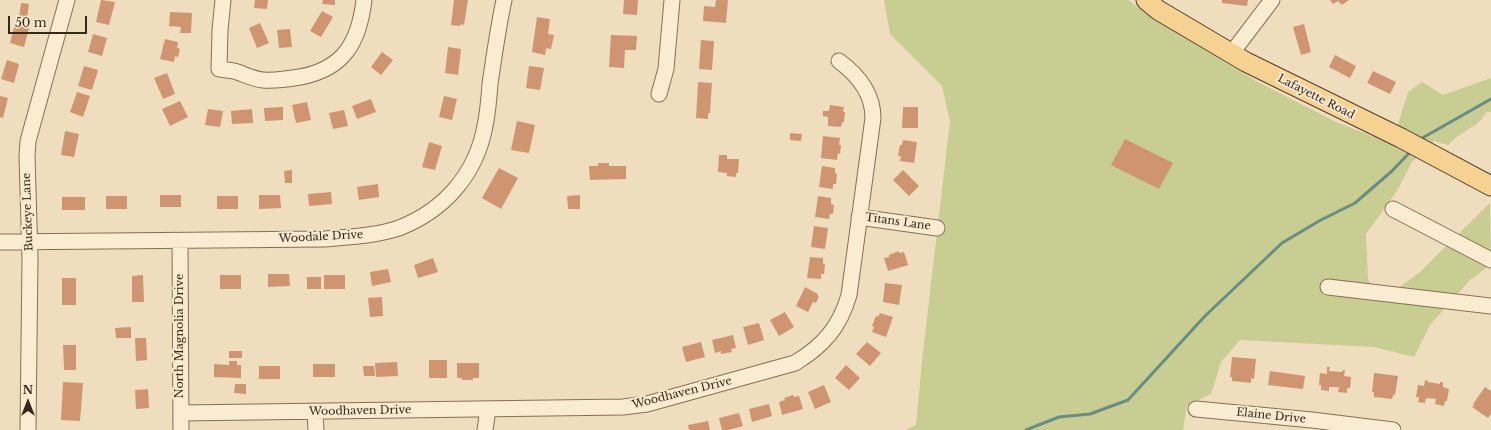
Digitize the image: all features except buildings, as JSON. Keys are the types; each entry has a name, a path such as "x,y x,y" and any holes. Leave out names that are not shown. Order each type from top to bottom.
{"main road":[{"name":"Lafayette Road","path":"1146,0 1158,10 1231,54 1401,138 1491,186"}],"street":[{"name":"Buckeye Lane","path":"28,430 29,242 26,168 28,141 67,0"},
{"path":"223,0 220,30 219,69 234,71 251,78 264,80 292,79 310,75 326,70 336,63 342,57 354,38 362,17 364,0"},
{"name":"Woodale Drive","path":"0,242 324,239 356,237 399,228 431,211 456,189 473,165 485,126 496,38 504,0"},
{"path":"659,94 666,69 672,0"},
{"path":"1231,54 1272,0"},
{"name":"Woodhaven Drive","path":"181,413 623,407 647,404 795,363 816,349 833,330 844,311 849,295 873,118 873,107 868,92 862,84 852,71 838,61"},
{"path":"1393,209 1491,260"},
{"name":"Titans Lane","path":"859,217 937,228"},
{"name":"North Magnolia Drive","path":"180,241 181,430"},
{"path":"1328,287 1491,306"},
{"path":"485,430 488,409"},
{"name":"Elaine Drive","path":"1196,409 1312,420 1393,430"},
{"path":"315,412 316,430"}],"green space":[{"path":"884,0 1128,0 1155,20 1256,81 1336,122 1392,144 1408,92 1422,82 1443,95 1491,78 1491,112 1486,112 1481,120 1448,145 1434,141 1412,162 1397,191 1366,234 1368,280 1377,291 1397,289 1420,272 1490,203 1491,264 1469,281 1430,325 1414,357 1374,347 1240,340 1221,362 1211,394 1187,406 1183,430 905,430 916,425 950,121 942,86 890,34"}],"waterway":[{"path":"1419,141 1491,99"},
{"path":"1026,430 1059,417 1090,414 1128,400 1205,316 1282,243 1319,221 1355,203 1392,171 1412,150"}]}
